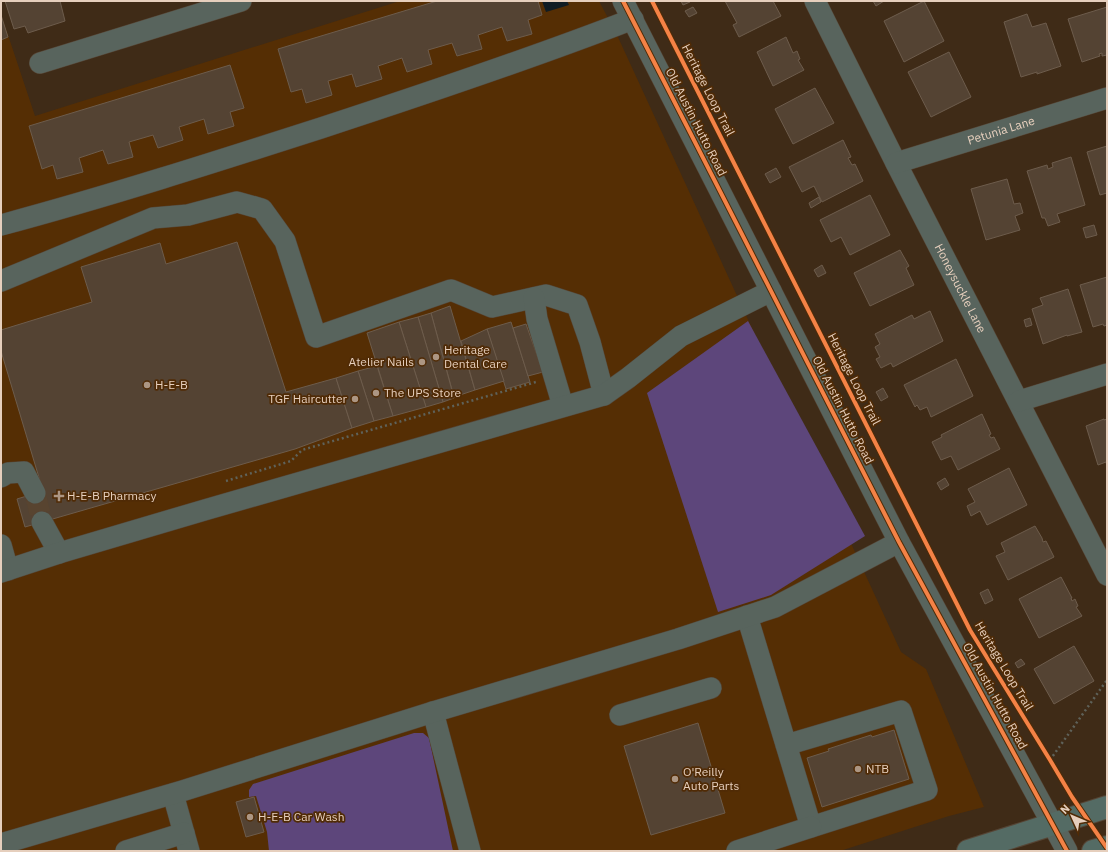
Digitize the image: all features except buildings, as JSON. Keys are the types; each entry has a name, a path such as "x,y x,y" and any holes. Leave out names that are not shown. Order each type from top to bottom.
{"main road":[{"path":"968,851 1107,807"},
{"path":"1093,851 1107,846"}],"street":[{"path":"40,63 241,1"},
{"name":"Old Austin Hutto Road","path":"623,1 899,542 1068,851"},
{"name":"Honeysuckle Lane","path":"815,1 896,163 1107,575"},
{"path":"1,224 75,205 240,154 408,99 633,19"},
{"name":"Petunia Lane","path":"896,163 1107,98"},
{"path":"1,281 153,218 188,215 237,202 262,209 285,241 316,337 451,290 492,307 546,295 577,305 590,342 604,395"},
{"path":"1,545 5,571 59,553 604,395 682,336 771,291"},
{"path":"534,298 537,319 563,406"},
{"path":"1019,401 1107,374"},
{"path":"1,477 8,473 24,472 35,493"},
{"path":"42,522 59,553"},
{"path":"1,844 38,843 173,794 433,712 670,641 776,607 899,542"},
{"path":"747,616 811,827"},
{"path":"620,715 711,688"},
{"path":"738,851 927,790 901,711 786,746"},
{"path":"433,712 470,851"},
{"path":"126,851 187,842 173,794"}],"path":[{"path":"222,482 290,461 302,450 539,382"},
{"path":"1050,760 1107,680"},
{"path":"1046,754 1054,767"}],"shaded area":[{"path":"400,1 599,1 617,35 901,652 926,669 984,807 949,816 840,851 1,851 1,14 35,116"},
{"path":"542,1 567,1 569,5 546,12"},
{"path":"748,321 865,536 771,595 718,612 647,393"},
{"path":"414,733 423,733 429,738 453,851 269,851 267,832 256,796 249,797 249,790 253,784"}],"tunnel":[{"path":"35,493 42,522"}],"cycle path":[{"path":"623,1 899,542 1067,851"},
{"name":"Heritage Loop Trail","path":"652,1 970,630 1072,797 1107,848"}],"place":[{"name":"Heritage Dental Care","path":"436,357"},
{"name":"Atelier Nails","path":"422,362"},
{"name":"H-E-B","path":"147,385"},
{"name":"The UPS Store","path":"376,393"},
{"name":"TGF Haircutter","path":"355,399"},
{"name":"H-E-B Pharmacy","path":"59,496"},
{"name":"NTB","path":"858,769"},
{"name":"O'Reilly Auto Parts","path":"675,779"},
{"name":"H-E-B Car Wash","path":"250,817"}]}
